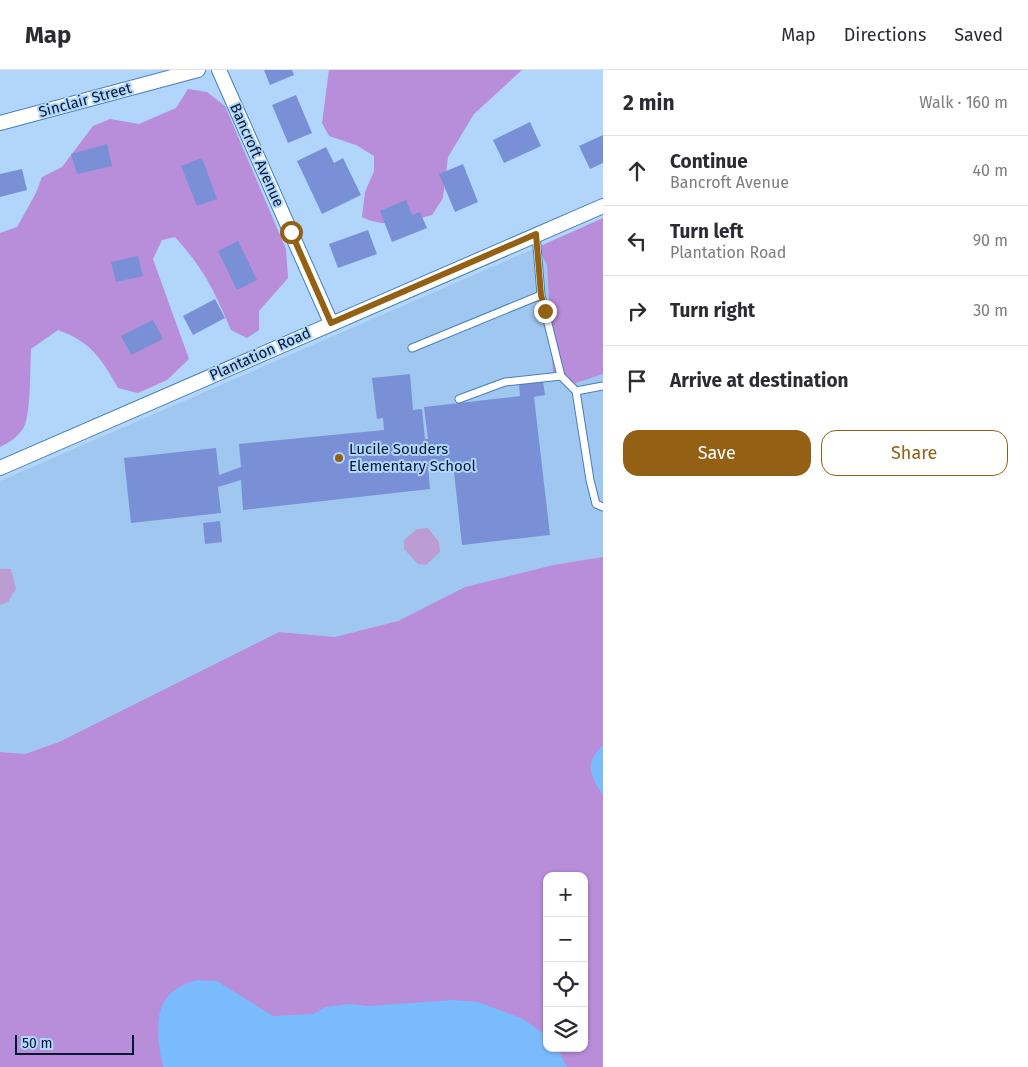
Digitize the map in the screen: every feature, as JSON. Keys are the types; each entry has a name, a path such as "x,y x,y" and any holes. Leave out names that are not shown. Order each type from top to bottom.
{"street":[{"name":"Sinclair Street","path":"0,123 198,70"},
{"name":"Bancroft Avenue","path":"219,70 331,323"},
{"name":"Plantation Road","path":"0,468 603,206"}],"lane":[{"path":"536,234 541,295 561,376 576,391 590,480 596,504 603,507"},
{"path":"412,348 541,295"},
{"path":"458,399 505,382 561,376"},
{"path":"576,391 603,386"}],"shaded area":[{"path":"329,70 522,70 474,114 448,157 443,198 432,215 397,223 380,223 362,217 365,192 374,171 374,156 356,145 329,136 322,123"},
{"path":"188,89 207,92 225,106 286,249 288,278 259,311 259,330 247,338 231,330 207,280 194,259 175,237 162,240 153,259 189,359 167,380 138,393 118,388 94,352 79,340 58,330 31,349 29,401 24,427 17,436 0,447 0,233 17,227 36,193 42,177 62,167 93,126 110,119 139,124 176,108"},
{"path":"603,218 603,374 567,386 553,375 547,265 538,247"},
{"path":"538,247 547,265 553,375 567,385 603,374 603,557 553,565 465,587 398,621 335,637 279,632 59,742 25,754 0,752 0,481"},
{"path":"428,528 439,542 440,552 426,565 418,564 404,549 404,540 417,529"},
{"path":"603,557 603,1067 0,1067 0,752 25,754 59,742 279,632 335,637 398,621 465,587 553,565"},
{"path":"0,569 11,569 16,589 8,602 0,605"},
{"path":"603,746 603,795 592,776 591,764 597,752"},
{"path":"197,980 217,981 273,1016 313,1014 326,1007 349,1004 368,1006 453,1000 478,1002 523,1019 543,1033 543,1052 559,1052 567,1067 163,1067 158,1039 160,1013 171,993"}],"building":[{"path":"264,70 292,70 294,75 270,85"},
{"path":"296,95 312,133 288,143 272,105"},
{"path":"530,122 541,146 504,163 493,140"},
{"path":"603,135 603,163 590,169 579,146"},
{"path":"107,144 112,166 77,174 71,154"},
{"path":"326,147 334,163 343,158 361,195 322,214 297,161"},
{"path":"202,158 217,199 197,206 181,166"},
{"path":"463,164 478,202 455,212 439,174"},
{"path":"22,169 27,190 0,197 0,174"},
{"path":"406,200 412,215 420,212 427,228 392,242 380,211"},
{"path":"368,230 377,254 338,268 329,244"},
{"path":"238,241 257,280 237,290 218,251"},
{"path":"138,256 143,276 116,282 111,262"},
{"path":"215,299 225,318 193,335 183,316"},
{"path":"153,320 163,339 131,355 121,336"},
{"path":"410,374 413,410 422,409 425,439 428,439 424,407 520,396 519,384 543,381 545,395 534,397 550,535 462,545 453,463 428,466 430,489 243,510 241,480 218,487 221,513 131,523 124,458 216,448 219,475 241,467 239,444 384,430 383,418 377,419 372,378"},
{"path":"220,521 222,542 205,544 203,523"}],"place":[{"name":"Lucile Souders Elementary School","path":"339,458"}],"route":[{"path":"291,232 331,323 536,234 541,295 545,311"}]}
